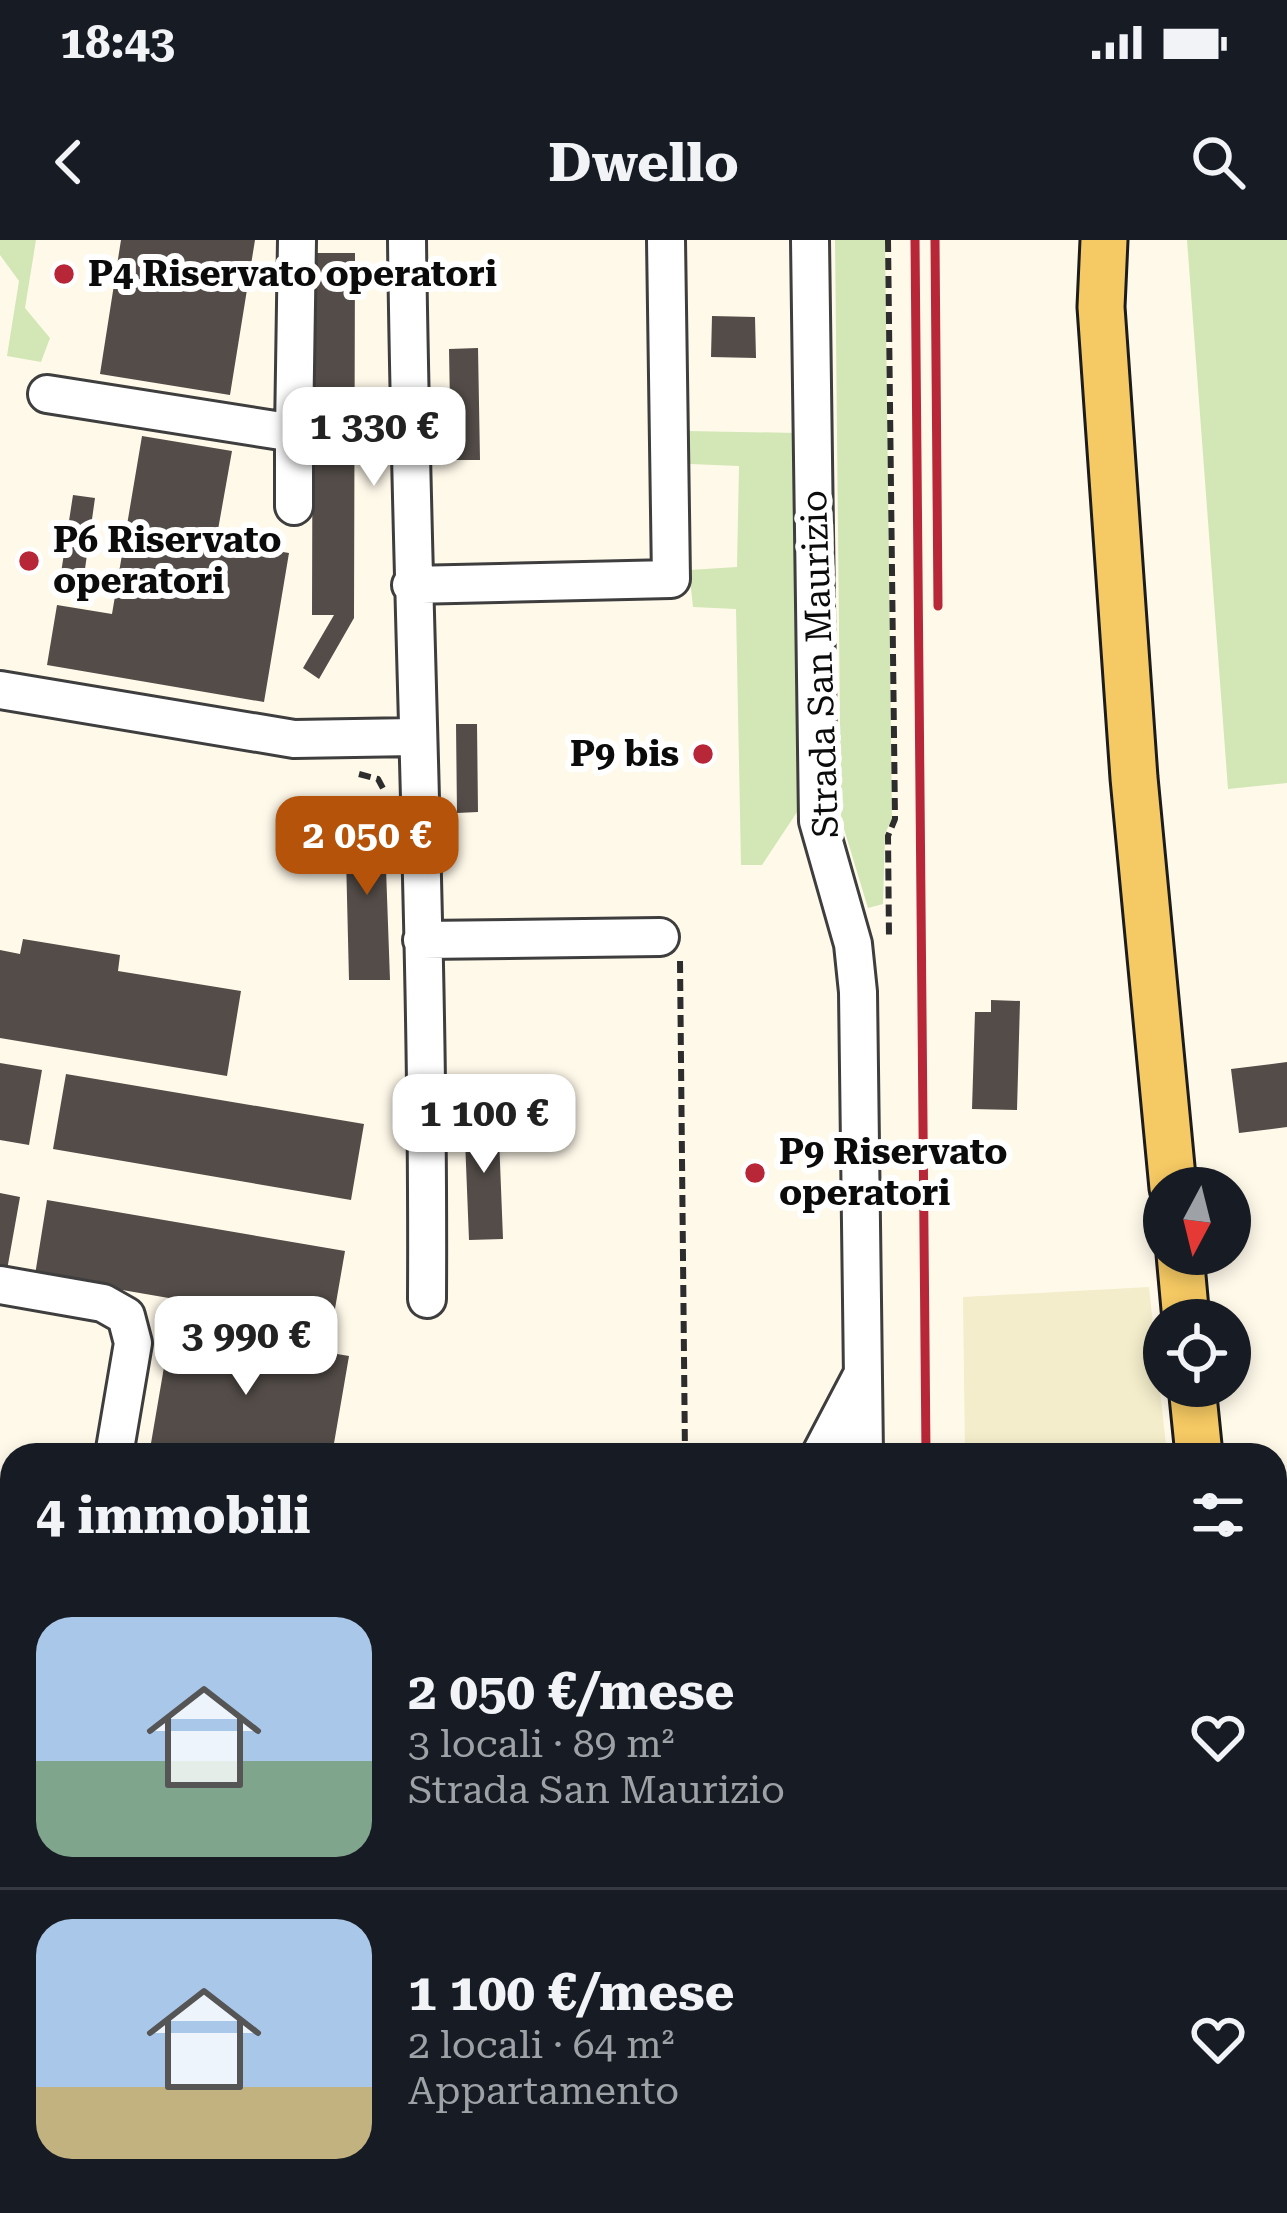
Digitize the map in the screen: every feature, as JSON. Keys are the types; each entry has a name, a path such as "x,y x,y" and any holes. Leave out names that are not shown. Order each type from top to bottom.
{"main road":[{"path":"1103,240 1101,307 1134,778 1171,1167"},
{"path":"1194,1407 1198,1443"}],"street":[{"path":"294,506 297,240"},
{"path":"407,240 427,1299"},
{"path":"411,585 671,579 666,240"},
{"name":"Strada San Maurizio","path":"811,240 818,820 853,944 858,992 864,1443"},
{"path":"46,394 294,433"},
{"path":"0,690 294,740 414,737"},
{"path":"422,940 660,937"},
{"path":"0,1285 103,1303 126,1316 133,1343 116,1443"},
{"name":"Strada San Maurizio","path":"826,1443 864,1371"}],"path":[{"path":"888,240 896,819 888,836 889,952"}],"shaded area":[{"path":"1149,1287 1150,1299 1143,1299 1143,1407 1162,1407 1166,1443 965,1443 963,1297"}],"green space":[{"path":"0,240 36,240 25,308 50,338 41,362 7,356 19,281 0,255"},
{"path":"835,240 885,240 892,818 885,834 883,904 868,908 841,819"},
{"path":"1187,240 1287,240 1287,783 1228,789"},
{"path":"688,431 798,433 805,800 762,865 741,865 736,609 693,607 689,570 737,567 739,466 690,464"}],"building":[{"path":"121,240 255,240 230,395 100,374"},
{"path":"313,253 355,253 354,618 319,679 303,668 334,615 312,615"},
{"path":"712,316 755,317 756,358 711,357"},
{"path":"478,348 480,460 451,460 449,349"},
{"path":"142,436 232,451 216,541 289,553 264,702 47,665 57,605 112,614"},
{"path":"73,495 95,498 84,576 61,573"},
{"path":"456,724 477,724 478,812 457,813"},
{"path":"384,813 390,980 349,980 345,815"},
{"path":"23,939 120,955 118,971 241,991 227,1076 0,1038 0,950 20,954"},
{"path":"991,1000 1020,1001 1017,1110 972,1109 975,1012 991,1012"},
{"path":"1287,1062 1287,1127 1239,1133 1231,1069"},
{"path":"0,1063 42,1070 29,1145 0,1140"},
{"path":"66,1074 364,1124 351,1200 53,1149"},
{"path":"498,1112 503,1239 469,1240 464,1114"},
{"path":"0,1193 20,1197 7,1270 0,1269"},
{"path":"47,1200 345,1251 332,1326 35,1275"},
{"path":"171,1326 349,1356 334,1443 151,1443"}],"railway":[{"path":"915,240 926,1443"},
{"path":"935,240 938,606"}],"place":[{"name":"P4 Riservato operatori","path":"64,274"},
{"name":"P6 Riservato operatori","path":"29,561"},
{"name":"P9 bis","path":"703,754"},
{"name":"P9 Riservato operatori","path":"755,1173"}]}
